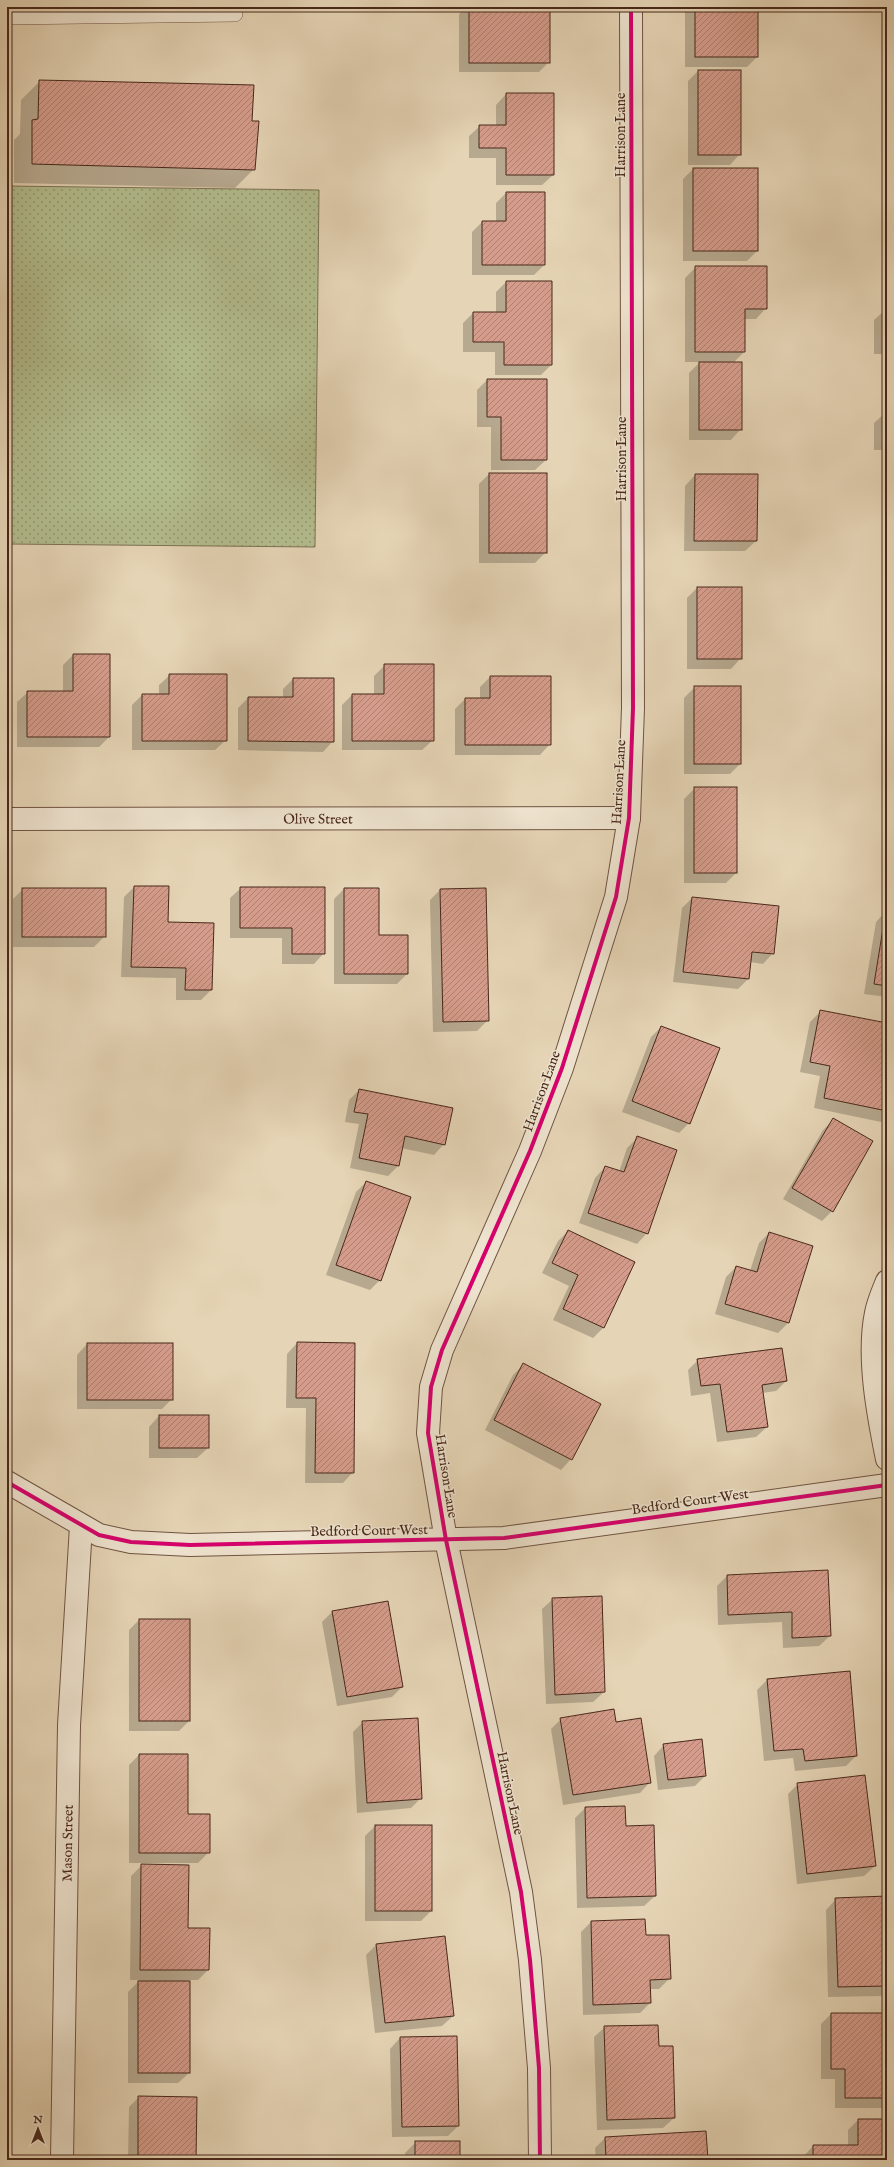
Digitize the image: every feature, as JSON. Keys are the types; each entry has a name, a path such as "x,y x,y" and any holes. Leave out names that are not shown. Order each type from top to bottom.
{"street":[{"name":"Harrison Lane","path":"540,2160 539,2068 530,1960 521,1892 446,1540 428,1434 430,1387 442,1350 530,1151 562,1068 616,897 628,818 633,708 631,7"},
{"name":"Olive Street","path":"7,820 628,818"},
{"path":"887,1281 876,1312 873,1359 878,1413 887,1459"},
{"name":"Bedford Court West","path":"7,1482 99,1535 131,1542 190,1545 504,1538 887,1485"},
{"name":"Mason Street","path":"62,2160 70,1725 81,1526"}],"lane":[{"path":"7,17 235,14 235,7"}],"green space":[{"path":"7,186 319,190 315,547 7,544"}],"building":[{"path":"469,7 550,7 550,63 469,63"},
{"path":"695,7 758,7 758,57 695,57"},
{"path":"698,70 741,70 741,155 698,155"},
{"path":"39,80 254,85 252,121 259,121 255,170 32,164 32,120 38,119"},
{"path":"506,93 554,93 554,175 506,175 506,148 479,148 479,125 506,125"},
{"path":"693,168 758,168 758,251 693,251"},
{"path":"506,192 545,192 545,265 482,265 482,221 506,221"},
{"path":"695,266 767,266 767,309 745,309 745,352 695,352"},
{"path":"506,281 552,281 552,365 504,365 504,342 473,342 473,312 506,312"},
{"path":"884,309 887,309 887,344 884,344"},
{"path":"699,362 742,362 742,430 699,430"},
{"path":"487,379 547,379 547,460 501,460 501,417 487,417"},
{"path":"884,412 887,412 887,440 884,440"},
{"path":"489,473 547,473 547,553 489,553"},
{"path":"695,474 758,474 757,541 694,541"},
{"path":"697,587 742,587 742,659 697,659"},
{"path":"73,654 110,654 110,737 27,737 27,691 73,691"},
{"path":"384,664 434,664 434,741 352,741 352,694 384,694"},
{"path":"169,674 227,674 227,741 142,741 142,694 169,694"},
{"path":"490,676 551,676 551,745 465,745 465,698 490,698"},
{"path":"293,678 334,678 334,742 248,741 248,697 293,697"},
{"path":"694,686 741,686 741,764 694,764"},
{"path":"694,787 737,787 737,873 694,873"},
{"path":"134,886 169,886 168,922 214,923 212,990 185,990 186,968 131,967"},
{"path":"240,887 325,887 325,954 292,954 292,928 240,928"},
{"path":"22,888 106,888 106,937 22,937"},
{"path":"344,888 379,888 379,935 408,935 408,974 344,974"},
{"path":"486,888 489,1021 443,1022 440,889"},
{"path":"692,897 779,906 774,954 752,952 749,979 683,972"},
{"path":"886,910 887,911 887,986 874,984"},
{"path":"820,1010 887,1023 887,1111 824,1098 830,1066 810,1062"},
{"path":"661,1026 720,1048 690,1124 632,1101"},
{"path":"359,1089 453,1108 445,1145 405,1136 399,1166 359,1158 368,1114 354,1112"},
{"path":"833,1118 873,1141 833,1212 792,1188"},
{"path":"637,1136 677,1150 648,1234 588,1213 605,1166 624,1172"},
{"path":"366,1181 411,1197 381,1281 336,1265"},
{"path":"568,1230 635,1262 604,1328 563,1309 578,1275 552,1263"},
{"path":"769,1232 813,1246 789,1323 725,1304 736,1266 757,1272"},
{"path":"297,1342 355,1343 354,1473 315,1473 316,1398 296,1398"},
{"path":"87,1343 173,1343 173,1400 87,1400"},
{"path":"782,1348 787,1381 762,1385 768,1427 727,1432 720,1384 701,1386 697,1359"},
{"path":"523,1363 601,1404 572,1460 494,1420"},
{"path":"159,1415 209,1415 209,1448 159,1448"},
{"path":"828,1570 831,1636 792,1638 792,1612 728,1615 727,1575"},
{"path":"602,1596 605,1692 555,1695 552,1598"},
{"path":"388,1601 403,1687 347,1697 332,1611"},
{"path":"139,1619 190,1619 190,1721 139,1721"},
{"path":"850,1671 857,1756 805,1761 803,1749 774,1751 767,1679"},
{"path":"614,1709 616,1722 641,1718 651,1783 573,1795 560,1718"},
{"path":"418,1718 422,1799 367,1803 362,1721"},
{"path":"702,1739 706,1776 668,1780 663,1744"},
{"path":"139,1754 188,1754 188,1814 210,1814 210,1853 139,1853"},
{"path":"865,1775 876,1866 807,1874 797,1783"},
{"path":"625,1806 626,1826 654,1825 656,1896 587,1898 585,1807"},
{"path":"375,1825 432,1825 432,1911 375,1911"},
{"path":"141,1864 189,1865 188,1928 210,1928 209,1970 140,1970"},
{"path":"887,1896 887,1986 838,1987 835,1898"},
{"path":"645,1919 646,1935 669,1935 671,1979 650,1980 651,2003 593,2005 591,1921"},
{"path":"445,1936 454,2016 385,2023 376,1944"},
{"path":"138,1981 190,1981 190,2073 138,2073"},
{"path":"831,2013 887,2013 887,2098 845,2098 845,2069 831,2069"},
{"path":"658,2025 659,2046 673,2046 675,2118 607,2120 604,2026"},
{"path":"457,2036 459,2126 402,2127 400,2037"},
{"path":"138,2096 197,2097 196,2160 138,2160"},
{"path":"858,2119 887,2119 887,2160 813,2160 813,2145 858,2145"},
{"path":"706,2131 708,2160 606,2160 605,2137"},
{"path":"415,2141 460,2141 460,2160 415,2160"}],"cycle path":[{"path":"540,2160 539,2068 530,1960 521,1892 446,1540 428,1433 431,1387 442,1350 530,1151 562,1068 616,897 629,818 633,708 631,7"},
{"path":"7,1482 99,1535 131,1542 190,1545 504,1538 887,1485"}]}
